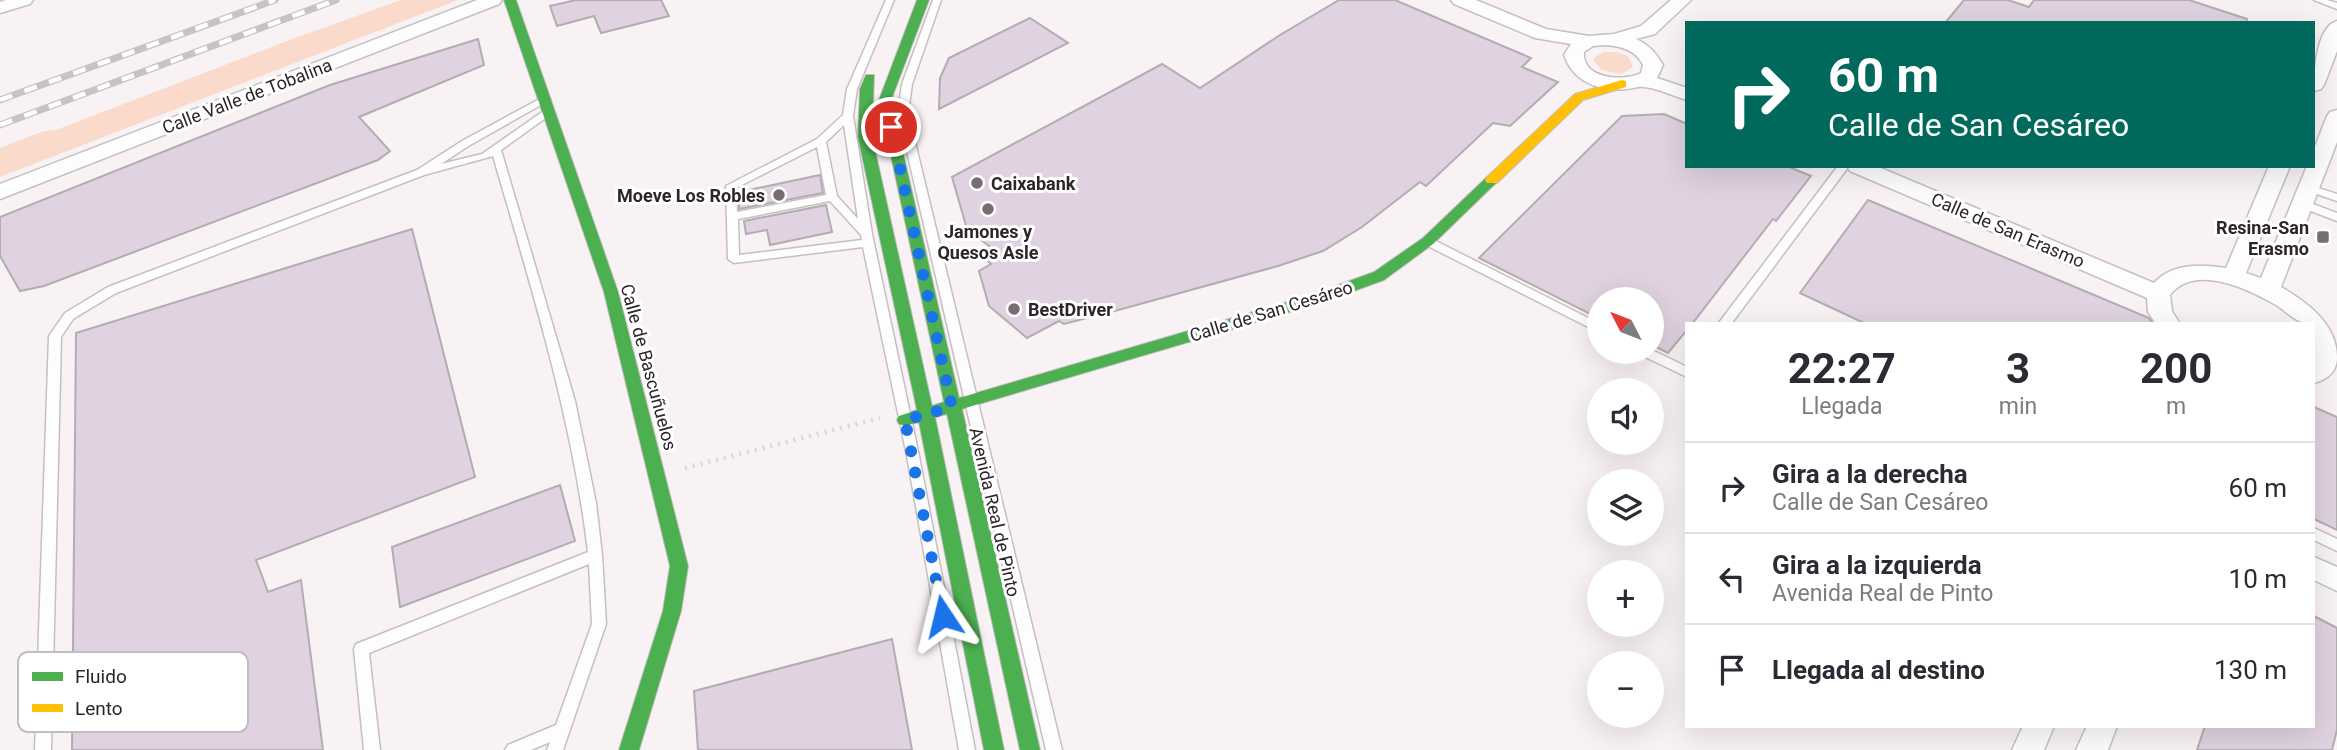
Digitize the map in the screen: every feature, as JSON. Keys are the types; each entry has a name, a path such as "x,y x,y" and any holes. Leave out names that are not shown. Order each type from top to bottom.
{"main road":[{"name":"Calle de Bascuñuelos","path":"510,0 611,292 679,566 672,611 629,750"},
{"path":"902,0 866,89 865,136 926,414 993,750"},
{"name":"Avenida Real de Pinto","path":"923,0 885,100 1030,750"},
{"name":"Calle de San Cesáreo","path":"904,416 952,407 1316,299 1379,276 1428,242 1578,97 1622,84"}],"street":[{"path":"0,8 24,0"},
{"name":"Calle Valle de Tobalina","path":"0,192 493,0"},
{"path":"1460,0 1542,34 1588,41 1615,40 1648,30 1682,0"},
{"path":"2315,82 2337,27"},
{"path":"1642,50 1648,30"},
{"path":"1542,34 1597,80 1622,84 1648,76"},
{"path":"1615,40 1642,50 1652,61 1648,76"},
{"path":"1578,97 1576,48 1588,41"},
{"path":"1648,76 1661,88 1685,92"},
{"path":"2268,290 2305,196 2333,138 2337,116"},
{"name":"Calle de San Erasmo","path":"1862,168 2158,294"},
{"path":"2233,277 2279,168"},
{"path":"2167,322 2160,312 2158,294 2169,281 2189,274 2233,277 2268,290 2292,304 2313,322"},
{"path":"2315,324 2327,343 2326,366"},
{"path":"2028,750 2038,728"},
{"path":"2092,750 2101,728"}],"lane":[{"path":"890,0 852,89 848,116 868,238 967,750"},
{"path":"937,0 906,84 903,113 1054,750"},
{"path":"2319,0 2337,6"},
{"path":"46,652 55,336 69,316 112,290 421,172 486,156 547,106"},
{"path":"421,172 466,142 547,106"},
{"path":"848,116 821,141 731,186 734,259 868,238"},
{"path":"821,141 832,197 868,238"},
{"path":"496,149 553,344 590,498 599,624 555,750"},
{"path":"1726,322 1842,168"},
{"path":"2305,196 2337,198"},
{"path":"2305,196 2337,217"},
{"path":"732,217 832,197"},
{"path":"1428,242 1587,322"},
{"path":"1664,361 1685,371"},
{"path":"2315,534 2337,545"},
{"path":"372,750 361,649 595,555"},
{"path":"2315,563 2337,574"},
{"path":"2315,574 2337,585"},
{"path":"513,750 562,730"},
{"path":"43,750 44,732"}],"path":[{"path":"679,470 904,416"}],"shaded area":[{"path":"401,0 458,0 0,177 0,148 44,131 56,130"},
{"path":"1603,52 1628,56 1633,67 1621,74 1601,70 1593,59"}],"building":[{"path":"576,0 661,0 669,16 601,33 594,16 557,26 550,6"},
{"path":"1339,0 1395,0 1531,58 1522,67 1558,82 1510,126 1493,123 1426,186 1420,182 1362,227 1323,251 1122,309 1064,324 1059,321 1027,338 989,306 979,271 991,264 983,256 994,250 967,229 952,177 1162,64 1200,88"},
{"path":"1964,0 2008,0 2029,7 2034,0 2189,0 2247,19 2246,21 1947,21"},
{"path":"1030,18 1068,43 939,109 940,78 949,58"},
{"path":"478,39 484,65 359,117 390,151 378,160 44,286 20,291 0,256 0,217 330,85"},
{"path":"1664,114 1685,123 1685,168 1792,168 1811,176 1776,221 1773,219 1694,322 1685,322 1685,332 1668,353 1664,351 1664,287 1587,287 1587,312 1479,258 1622,116"},
{"path":"820,175 823,193 739,209 739,192"},
{"path":"1868,200 2149,318 2152,322 1862,322 1800,293"},
{"path":"826,205 832,232 770,245 767,230 746,234 744,221"},
{"path":"412,229 475,477 256,560 268,592 301,580 323,750 72,750 72,732 248,732 248,652 73,652 76,333"},
{"path":"2315,407 2337,417 2337,530 2315,519"},
{"path":"560,485 575,541 400,607 392,547"},
{"path":"2315,617 2337,628 2337,730 2332,750 2197,750 2204,728 2315,728"},
{"path":"892,639 912,750 698,750 694,691"}],"railway":[{"path":"0,100 275,0"},
{"path":"0,125 336,0"}],"traffic: fast":[{"path":"510,0 611,292 679,566 672,611 629,750"},
{"path":"923,0 885,100 1030,750"},
{"path":"870,78 866,89 865,137 926,414 994,750"},
{"path":"905,420 1316,299 1379,276 1428,241 1492,180"}],"traffic: slow":[{"path":"1492,180 1579,97 1622,84"}],"place":[{"name":"Caixabank","path":"977,183"},
{"name":"Moeve Los Robles","path":"779,195"},
{"name":"Jamones y Quesos Asle","path":"988,209"},
{"name":"Resina-San Erasmo","path":"2323,237"},
{"name":"BestDriver","path":"1014,309"}],"route":[{"path":"891,127 952,407 905,420 943,616"}]}
